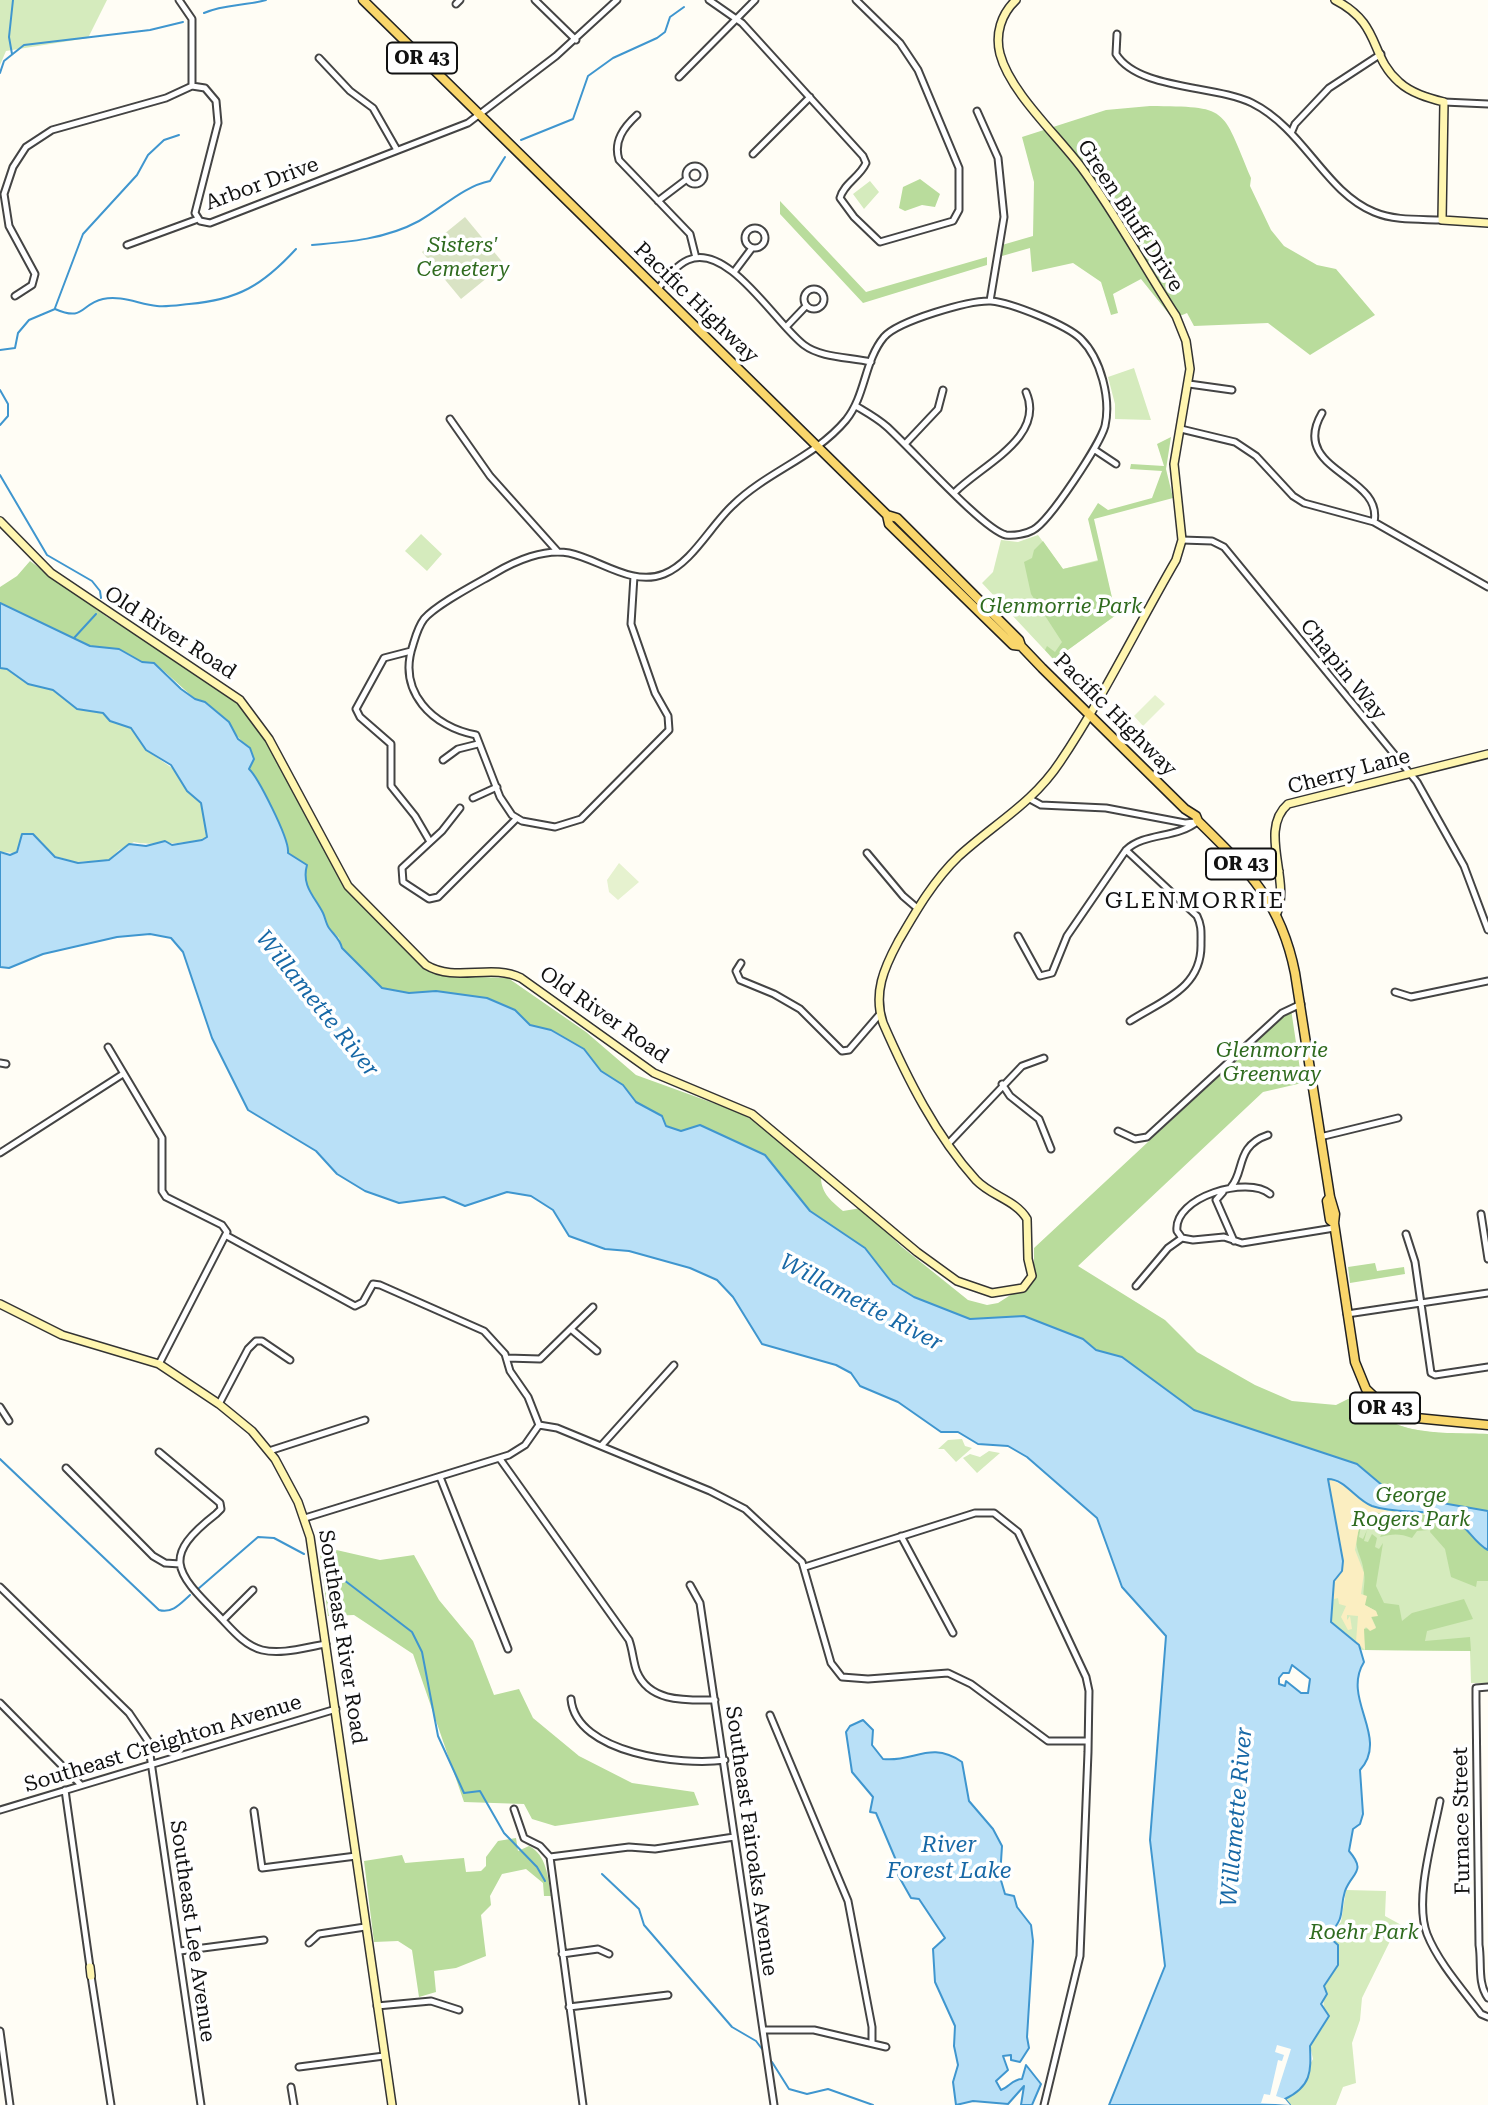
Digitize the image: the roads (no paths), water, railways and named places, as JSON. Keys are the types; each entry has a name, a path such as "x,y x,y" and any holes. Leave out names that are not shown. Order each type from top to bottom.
{"main road":[{"name":"OR 43","path":"363,0 481,116"},
{"name":"Pacific Highway","path":"481,116 887,515 897,518 954,573 1019,640 1021,646 1185,809 1192,820 1198,821 1253,877 1277,913 1291,950 1329,1197 1327,1201 1330,1220 1334,1226 1357,1371 1366,1389 1387,1409 1424,1421 1488,1425"}],"street":[{"path":"16,296 32,285 35,274 9,226 4,194 13,167 26,148 40,135 166,98 192,86 192,19 179,0"},
{"path":"536,0 576,40"},
{"name":"Arbor Drive","path":"192,86 205,88 212,94 218,115 215,138 195,205 198,219 207,223 218,221 481,116 576,40 617,0"},
{"path":"709,0 736,19 847,137 866,163 844,189 840,198 876,240 886,242 948,224 958,215 958,163 918,70 900,43 859,1"},
{"path":"679,77 755,0"},
{"name":"Green Bluff Drive","path":"1016,0 1006,11 999,28 999,48 1003,63 1034,109 1087,175 1176,316 1188,346 1189,384 1174,473 1182,540"},
{"path":"1335,0 1347,3 1369,27 1381,54 1399,82 1417,93 1444,102 1488,104"},
{"path":"1117,34 1116,54 1133,71 1245,100 1292,131 1334,182 1365,208 1395,218 1488,223"},
{"path":"1292,131 1294,124 1329,88 1381,54"},
{"path":"319,58 350,91 373,108 397,150"},
{"path":"753,154 810,97"},
{"path":"1442,220 1444,102"},
{"path":"977,111 998,159 1004,217 990,301"},
{"path":"637,115 620,136 617,155 622,165 690,234 696,258"},
{"path":"658,201 687,178"},
{"path":"127,244 198,219"},
{"path":"734,272 752,248"},
{"path":"657,290 675,269 696,258 712,260 734,272 802,344 813,350 871,362"},
{"path":"634,576 631,624 655,694 668,716 669,730 572,824 545,826 517,818 506,808 476,735 441,724 415,696 410,680 411,650 417,629 441,604 512,563 558,553 570,553 634,576 654,577 671,570 737,501 817,447 856,407 871,362 882,340 895,328 949,310 990,301 1064,327 1085,344 1093,355 1107,403 1104,429 1094,450 1042,523 1028,533 1011,535 992,529 884,424 856,407"},
{"path":"786,327 806,306"},
{"path":"1189,384 1232,390"},
{"path":"905,444 938,409 943,390"},
{"path":"956,492 980,468 1013,445 1021,434 1030,409 1026,392"},
{"path":"1322,413 1315,433 1319,451 1327,462 1370,496 1376,508 1374,522"},
{"path":"450,419 490,476 558,553"},
{"path":"1181,429 1223,436 1245,447 1304,503 1374,522 1488,587"},
{"path":"1094,450 1116,464"},
{"name":"Old River Road","path":"2,523 51,573 240,700 269,739 348,886 426,965 449,974 500,972 517,976 653,1073 752,1114 917,1252 957,1281 997,1293 1023,1288 1032,1276 1028,1259 1027,1219 1016,1206 985,1188 948,1144"},
{"path":"1044,1058 1023,1066 1002,1084 948,1144 924,1106 880,1014 882,977 917,908 959,857 1030,799 1060,762 1176,559 1182,540"},
{"name":"Chapin Way","path":"1182,540 1212,541 1224,547 1410,773 1452,840 1472,884 1488,930"},
{"path":"411,650 384,657 356,709 360,717 391,744 391,786 415,816 429,840"},
{"path":"443,760 458,749 478,744"},
{"name":"Cherry Lane","path":"1277,913 1280,905 1276,821 1288,804 1488,754"},
{"path":"473,798 497,787"},
{"path":"1030,799 1041,806 1106,808 1185,823 1198,821"},
{"path":"460,808 442,831 405,862 401,875 403,882 415,892 434,899 517,818"},
{"path":"1018,936 1040,976 1052,973 1067,936 1126,850 1141,841 1186,831 1198,821"},
{"path":"1126,850 1197,916 1202,931 1201,960 1190,983 1130,1021"},
{"path":"867,853 903,897 917,908"},
{"path":"1253,877 1279,871"},
{"path":"741,963 736,971 740,980 800,1009 842,1051 849,1050 880,1014"},
{"path":"1395,992 1411,997 1488,981"},
{"path":"1118,1131 1135,1139 1147,1137 1282,1013 1301,1004"},
{"path":"108,1047 162,1138 162,1191 166,1197 222,1225 227,1236 355,1306 363,1302 373,1284 460,1318 484,1331 507,1358 510,1371 528,1397 539,1426"},
{"path":"0,1153 123,1074"},
{"path":"1002,1084 1010,1096 1039,1119 1051,1149"},
{"path":"1320,1137 1398,1118"},
{"path":"1234,1241 1216,1200 1235,1182 1239,1165 1247,1150 1256,1140 1268,1135"},
{"path":"1182,1238 1176,1225 1180,1215 1196,1202 1228,1189 1249,1186 1263,1188 1270,1194"},
{"path":"1481,1214 1488,1259"},
{"path":"1136,1286 1168,1248 1182,1238 1224,1237 1234,1241 1334,1226"},
{"path":"1406,1234 1415,1262 1433,1374 1488,1367"},
{"path":"159,1364 227,1236"},
{"path":"1347,1314 1488,1293"},
{"name":"Southeast River Road","path":"1,1307 56,1332 159,1364 219,1404 252,1431 269,1451 305,1518 326,1644 392,2105"},
{"path":"507,1358 540,1359 593,1307"},
{"path":"572,1330 597,1351"},
{"path":"219,1404 248,1349 256,1341 262,1341 290,1360"},
{"path":"601,1446 674,1365"},
{"path":"0,1407 9,1421"},
{"path":"269,1451 365,1420"},
{"path":"539,1426 556,1428 601,1446 745,1509 804,1567 831,1663 842,1676 867,1679 948,1673 971,1684 1048,1741 1088,1741"},
{"path":"305,1518 500,1459 525,1445 539,1426"},
{"path":"159,1452 215,1497 221,1509 187,1542 180,1564 186,1584 245,1642 263,1650 278,1651 326,1644"},
{"path":"500,1459 629,1640 635,1665 645,1685 668,1697 715,1700"},
{"path":"66,1468 153,1556 165,1563 180,1564"},
{"path":"440,1477 508,1649"},
{"path":"804,1567 975,1513 994,1513 1010,1523 1027,1547 1086,1677 1089,1691 1088,1741 1080,1956 1064,2010 1044,2105"},
{"path":"901,1536 953,1633"},
{"name":"Southeast Fairoaks Avenue","path":"690,1585 700,1603 774,2105"},
{"name":"Southeast Lee Avenue","path":"0,1587 129,1713 148,1741 201,2105"},
{"path":"223,1620 253,1590"},
{"name":"Furnace Street","path":"1488,1687 1476,1688 1479,1945 1485,1955 1481,1979 1488,1998"},
{"path":"571,1699 572,1711 592,1731 633,1752 678,1762 724,1760"},
{"path":"0,1703 81,1785"},
{"name":"Southeast Creighton Avenue","path":"3,1809 335,1709"},
{"path":"770,1714 848,1901 872,2027 872,2042"},
{"path":"1478,1763 1488,1763"},
{"path":"65,1790 111,2105"},
{"path":"0,1801 3,1809"},
{"path":"1440,1801 1422,1915 1428,1936 1444,1961 1481,2014 1488,2017"},
{"path":"514,1809 524,1838 540,1846 550,1857 583,2105"},
{"path":"254,1811 262,1868 356,1856"},
{"path":"550,1857 629,1847 655,1849 734,1837"},
{"path":"1478,1839 1488,1839"},
{"path":"309,1943 319,1934 365,1927"},
{"path":"180,1951 264,1940"},
{"path":"562,1954 598,1949 609,1954"},
{"path":"569,2007 668,1995"},
{"path":"376,2006 431,2001 459,2010"},
{"path":"763,2029 814,2030 886,2047"},
{"path":"0,2031 10,2105"},
{"path":"299,2067 384,2056"},
{"path":"291,2087 294,2105"}],"water":[{"name":"Willamette River","path":"0,603 90,646 119,649 142,662 154,663 181,689 195,699 205,702 229,722 238,739 250,748 254,759 249,769 279,822 288,853 307,865 307,885 328,926 342,948 382,988 409,993 436,991 487,998 515,1010 530,1025 551,1030 584,1049 601,1071 623,1085 636,1102 662,1116 666,1126 681,1131 700,1125 765,1155 810,1211 865,1248 893,1284 914,1297 970,1319 1024,1316 1083,1339 1096,1350 1122,1357 1194,1410 1357,1464 1389,1491 1412,1501 1419,1499 1488,1511 1488,1550 1452,1518 1433,1513 1372,1506 1340,1482 1328,1479 1343,1561 1342,1571 1334,1581 1331,1622 1359,1645 1364,1662 1358,1676 1358,1690 1370,1744 1368,1757 1360,1770 1363,1814 1360,1824 1353,1829 1349,1851 1357,1863 1357,1868 1345,1891 1340,1918 1329,1937 1338,1945 1338,1965 1324,1986 1327,1994 1321,2004 1329,2016 1310,2046 1310,2070 1305,2083 1285,2099 1290,2105 1109,2105 1165,1966 1150,1840 1166,1636 1122,1587 1097,1518 1027,1457 1008,1446 978,1444 958,1432 941,1432 898,1402 860,1386 851,1373 836,1365 762,1344 733,1297 717,1280 690,1268 629,1251 605,1249 569,1236 553,1210 531,1196 507,1192 465,1206 444,1197 399,1203 365,1191 337,1174 316,1151 248,1110 212,1038 183,952 171,938 150,934 117,937 43,954 9,968 0,967 0,852 10,855 17,852 22,834 33,834 55,857 78,863 109,860 129,844 146,846 165,841 172,845 207,837 201,803 187,791 171,765 146,750 131,728 110,721 103,713 77,709 53,690 28,684 7,669 0,668","holes":["1292,1665 1310,1679 1308,1693 1301,1693 1286,1681 1285,1686 1279,1684 1279,1678 1283,1673 1289,1673"]},
{"name":"River Forest Lake","path":"863,1720 873,1730 872,1745 883,1759 931,1752 951,1756 962,1762 969,1801 993,1829 1002,1846 1000,1877 1005,1894 1014,1896 1017,1907 1031,1925 1033,1941 1027,2037 1029,2048 1020,2062 1011,2060 1011,2055 1003,2056 1008,2070 996,2081 1001,2090 1022,2079 1026,2065 1041,2084 1032,2105 1021,2105 1024,2086 1008,2104 973,2101 956,2105 953,2082 958,2065 954,2046 955,2026 935,1982 933,1949 945,1938 919,1899 911,1898 898,1875 898,1865 876,1813 870,1812 873,1797 852,1772 846,1732 850,1726"}],"waterway":[{"path":"12,54 9,37 13,0"},
{"path":"204,13 266,0"},
{"path":"521,140 573,119 588,76 613,58 657,38 665,32 670,17 684,7"},
{"path":"0,73 4,61 24,45 150,30 183,22"},
{"path":"55,308 83,234 137,175 148,155 164,140 179,135"},
{"path":"312,245 367,239 406,227 428,216 462,192 490,181 505,157"},
{"path":"0,350 15,348 18,333 29,320 55,309 72,314 96,301 110,298 165,306 222,299 261,281 296,249"},
{"path":"0,390 8,404 8,416 0,425"},
{"path":"0,475 47,555 92,581 100,591 101,598"},
{"path":"74,638 96,614"},
{"path":"0,1459 159,1610 172,1609 190,1595"},
{"path":"198,1589 258,1537 274,1538 304,1554"},
{"path":"327,1567 412,1632 422,1652 438,1736 464,1793 480,1791 504,1833 537,1867 545,1881"},
{"path":"602,1874 639,1909 644,1925 732,2027 756,2041 762,2049"},
{"path":"772,2062 789,2089 807,2094 828,2089 873,2105"}],"district":[{"name":"GLENMORRIE","path":"1195,901"}],"park label":[{"name":"Sisters' Cemetery","path":"463,258"},
{"name":"Glenmorrie Park","path":"1061,607"},
{"name":"Glenmorrie Greenway","path":"1272,1063"},
{"name":"George Rogers Park","path":"1411,1508"},
{"name":"Roehr Park","path":"1364,1933"}]}
